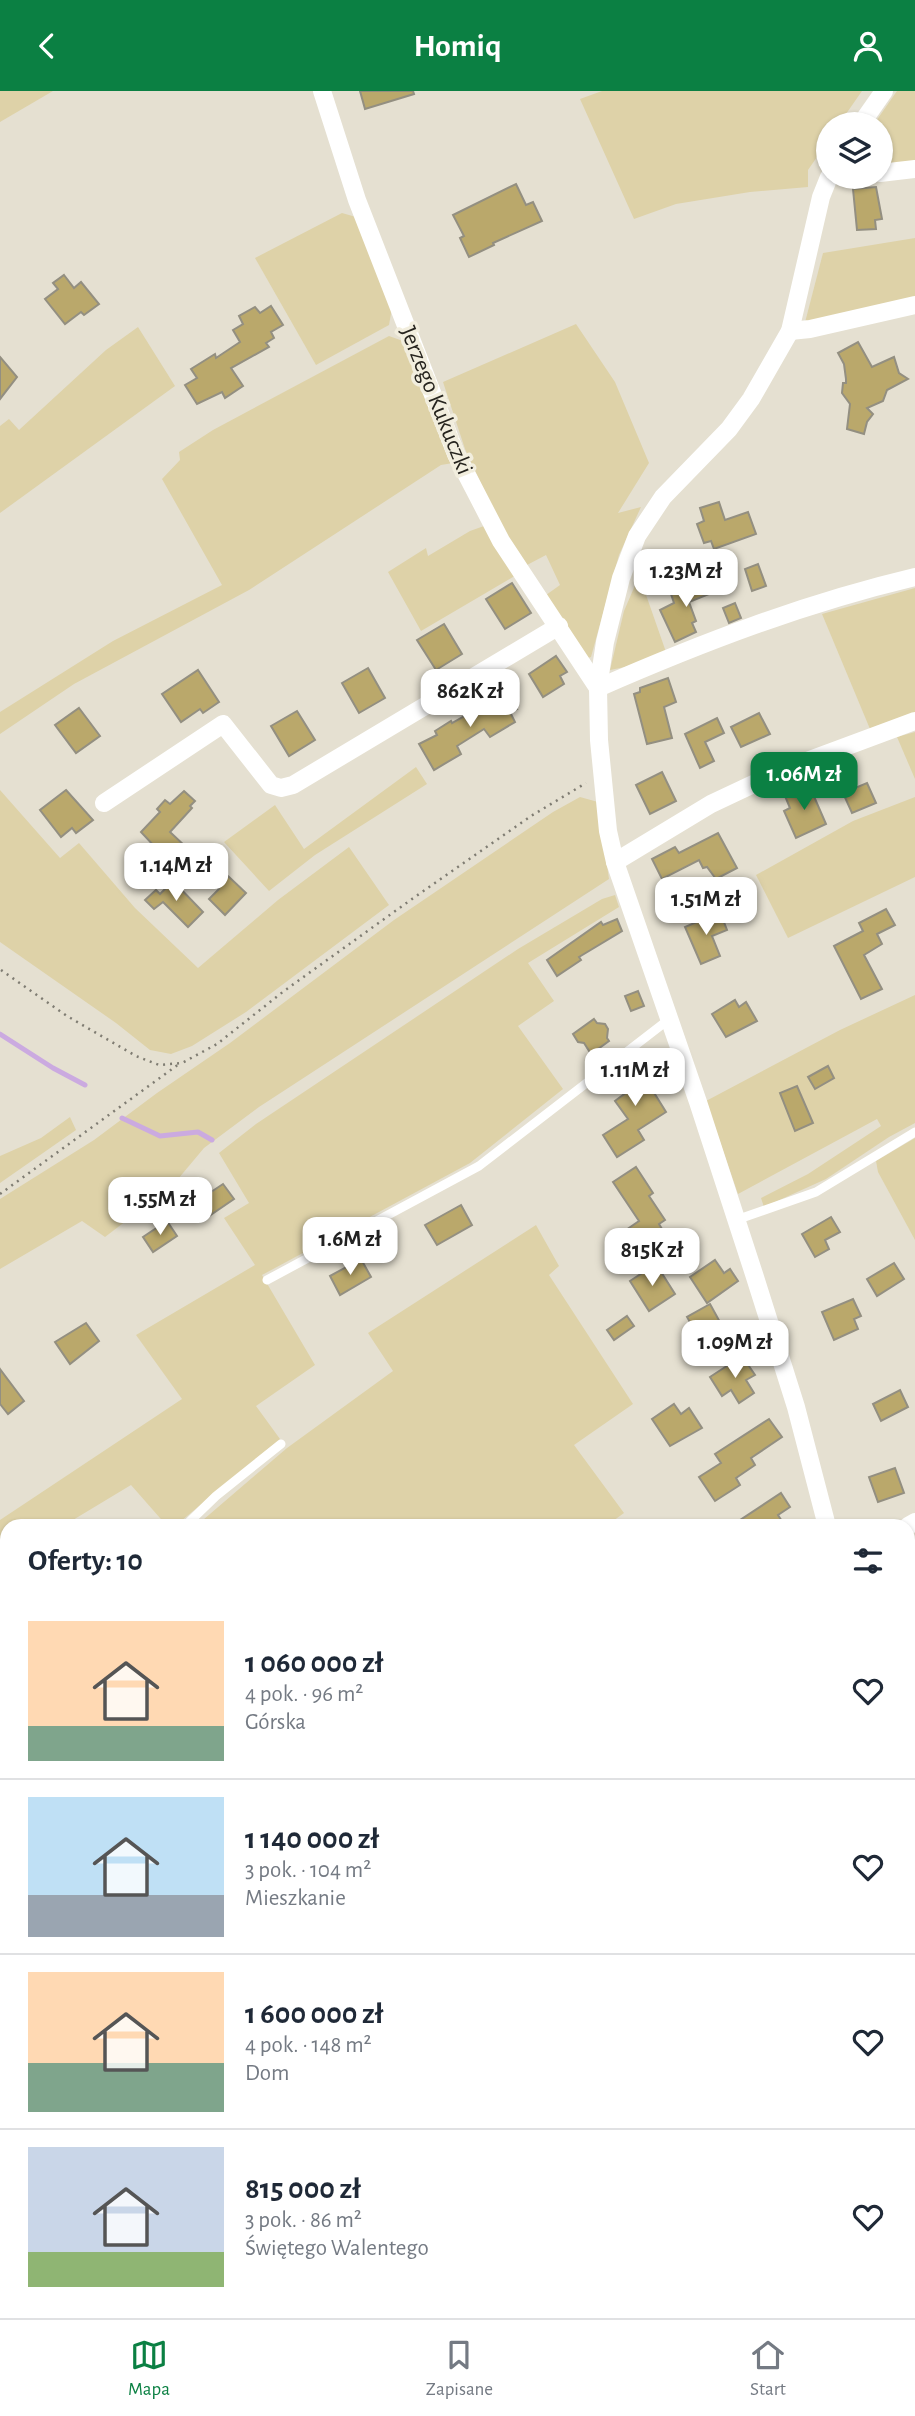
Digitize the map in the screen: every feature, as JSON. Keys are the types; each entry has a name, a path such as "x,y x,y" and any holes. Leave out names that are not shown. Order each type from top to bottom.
{"street":[{"name":"Jerzego Kukuczki","path":"321,91 357,199 456,454 501,541 598,688"},
{"path":"869,112 884,91"},
{"path":"893,172 915,169"},
{"path":"825,189 814,224 790,331 751,399 729,429 663,497 637,537 621,578 605,642 598,688 608,831 615,862 796,1407 825,1519"},
{"path":"790,331 810,329 915,305"},
{"path":"598,688 696,646 784,614 915,577"},
{"path":"104,803 223,724 271,785 281,788 293,785 559,626"},
{"path":"615,862 711,804 783,770 915,721"}],"lane":[{"path":"267,1280 479,1166 668,1020"},
{"path":"736,1220 816,1192 915,1132"},
{"path":"192,1519 216,1496 281,1444"}],"path":[{"path":"0,1194 182,1063 217,1044 284,991 531,816 603,775"},
{"path":"1,970 67,1016 110,1038 136,1056 159,1065 182,1063"}],"shaded area":[{"path":"0,91 53,91 0,122"},
{"path":"602,91 862,91 847,112 816,112 816,158 808,170 808,187 750,192 676,204 634,219 580,99"},
{"path":"897,91 915,91 915,161 893,164 893,112 882,112"},
{"path":"342,213 356,217 392,308 389,325 316,365 255,258"},
{"path":"915,238 915,311 802,334 823,253"},
{"path":"576,324 615,382 649,463 618,513 641,507 619,555 591,657 585,659 546,595 560,585 546,555 527,565 498,521 465,449 443,382"},
{"path":"138,327 175,386 0,513 0,426 9,419 19,430 106,350"},
{"path":"389,336 403,341 453,463 441,465 249,590 74,684 0,734 0,712 113,641 222,585 162,479 180,460 179,452 213,430"},
{"path":"484,526 518,574 421,631 388,572 426,548 428,556 470,531"},
{"path":"645,562 644,589 666,652 610,670 624,611"},
{"path":"915,588 915,714 870,729 822,614"},
{"path":"915,732 915,779 897,737"},
{"path":"416,767 427,784 315,855 269,891 224,842 275,805 304,849"},
{"path":"0,790 60,858 79,843 135,908 198,968 278,900 349,847 389,905 246,1012 192,1046 171,1054 150,1050 0,942"},
{"path":"580,797 598,802 609,879 259,1107 204,1148 173,1185 105,1237 82,1221 0,1269 0,1199 94,1140 230,1043 394,920 553,812"},
{"path":"915,797 915,877 788,938 756,875 853,821"},
{"path":"615,895 619,907 528,963 554,1001 518,1026 563,1089 470,1163 262,1275 315,1365 256,1406 280,1439 183,1519 161,1519 131,1485 75,1519 2,1519 182,1399 136,1335 255,1265 224,1218 249,1203 219,1153 256,1124 518,949 602,899"},
{"path":"915,995 915,1123 826,1179 764,1207 761,1198 808,1174 881,1126 877,1119 738,1194 706,1101 840,1030"},
{"path":"70,1117 76,1130 0,1183 0,1156 41,1138"},
{"path":"915,1138 915,1240 878,1172 876,1161"},
{"path":"536,1225 559,1266 549,1275 633,1404 574,1445 624,1513 616,1519 204,1519 287,1448 393,1371 368,1333"}],"building":[{"path":"360,91 413,91 414,94 365,109"},
{"path":"516,184 526,205 533,202 542,221 469,257 460,238 464,236 453,215"},
{"path":"853,189 876,189 882,219 875,220 876,229 857,230"},
{"path":"64,275 74,288 81,282 99,304 84,315 81,312 65,324 45,299 58,289 53,283"},
{"path":"271,306 283,325 271,332 274,338 266,343 269,347 231,368 243,386 225,398 222,392 197,404 185,385 197,378 191,369 215,354 216,358 240,342 233,330 243,324 239,316 255,307 260,313"},
{"path":"858,342 872,367 894,357 899,373 908,379 887,390 883,401 867,408 873,414 867,422 864,434 847,429 850,404 842,393 846,379 844,364 838,353"},
{"path":"0,357 17,377 0,399"},
{"path":"719,502 725,520 748,512 756,534 714,549 711,541 704,543 697,524 704,521 700,508"},
{"path":"758,564 766,586 752,591 745,569"},
{"path":"714,577 719,590 689,602 696,621 692,623 696,632 675,642 660,610 674,603 671,594"},
{"path":"512,583 531,613 505,629 486,599"},
{"path":"735,603 741,618 729,623 723,608"},
{"path":"444,624 462,654 436,670 417,640"},
{"path":"556,656 567,672 560,676 564,684 543,697 529,674"},
{"path":"368,668 385,698 359,713 342,683"},
{"path":"198,670 219,702 203,713 200,709 181,722 162,694"},
{"path":"668,678 676,702 664,707 672,738 647,744 634,694 640,692 640,688"},
{"path":"504,687 517,709 510,712 515,722 490,737 484,729 457,746 461,754 434,770 419,744 437,735 435,731 451,721 452,723 489,702 488,697"},
{"path":"79,708 100,736 76,753 55,725"},
{"path":"297,711 315,740 289,756 271,726"},
{"path":"759,713 770,734 741,747 731,727"},
{"path":"717,718 724,733 705,742 714,761 700,768 685,734"},
{"path":"662,772 676,801 650,814 636,785"},
{"path":"867,783 876,803 852,813 843,793"},
{"path":"809,785 826,824 796,838 784,811 790,808 785,796"},
{"path":"66,790 93,820 76,833 72,828 61,837 40,810"},
{"path":"184,791 195,801 170,832 186,847 171,864 141,832 160,812 157,809 165,800 170,804"},
{"path":"718,833 737,868 716,879 707,867 703,868 699,860 662,879 652,859 675,847 679,853"},
{"path":"209,858 246,893 225,915 209,899 219,889 199,866"},
{"path":"173,881 203,912 188,927 163,902 154,909 145,900 156,890 160,894"},
{"path":"886,909 895,925 877,934 882,944 864,955 882,989 861,999 834,946 863,931 859,923"},
{"path":"720,912 727,930 712,936 720,956 701,964 685,927"},
{"path":"617,919 622,931 579,957 581,960 557,976 547,960 601,922 603,925"},
{"path":"638,991 644,1006 631,1011 625,996"},
{"path":"735,1000 739,1007 746,1002 757,1021 726,1037 712,1014"},
{"path":"594,1019 597,1023 605,1024 609,1041 591,1054 584,1043 578,1042 573,1034"},
{"path":"641,1057 655,1079 648,1083 666,1112 638,1130 644,1140 617,1157 603,1135 628,1119 615,1101 631,1089 619,1071"},
{"path":"828,1066 834,1078 815,1089 808,1077"},
{"path":"797,1086 813,1123 795,1131 780,1093"},
{"path":"636,1167 653,1193 649,1196 665,1220 659,1224 665,1234 640,1251 626,1230 639,1221 613,1182"},
{"path":"223,1184 234,1199 209,1216 199,1200"},
{"path":"461,1205 472,1225 437,1245 425,1225"},
{"path":"831,1217 840,1232 825,1240 829,1249 815,1257 802,1234"},
{"path":"167,1221 177,1236 153,1252 143,1237"},
{"path":"361,1259 371,1277 340,1295 330,1276"},
{"path":"715,1260 724,1273 730,1269 738,1281 707,1303 690,1277"},
{"path":"894,1263 904,1279 877,1296 867,1279"},
{"path":"656,1264 675,1294 649,1311 630,1281"},
{"path":"853,1299 861,1316 854,1319 858,1329 834,1340 822,1312"},
{"path":"710,1304 726,1333 703,1345 687,1317"},
{"path":"627,1316 634,1326 614,1340 607,1330"},
{"path":"86,1323 99,1341 70,1364 55,1342"},
{"path":"742,1356 755,1375 746,1380 754,1393 739,1403 731,1390 722,1396 710,1377"},
{"path":"0,1369 24,1401 8,1414 0,1404"},
{"path":"900,1390 908,1407 881,1421 873,1404"},
{"path":"674,1404 681,1414 689,1408 702,1428 670,1446 652,1419"},
{"path":"769,1419 782,1437 751,1458 755,1465 736,1478 740,1485 715,1501 699,1477 721,1463 715,1454"},
{"path":"895,1468 904,1493 878,1502 869,1477"},
{"path":"781,1493 790,1507 778,1515 781,1519 742,1519"}],"waterway":[{"path":"0,1034 85,1085"},
{"path":"122,1118 160,1136 198,1132 212,1140"}]}
